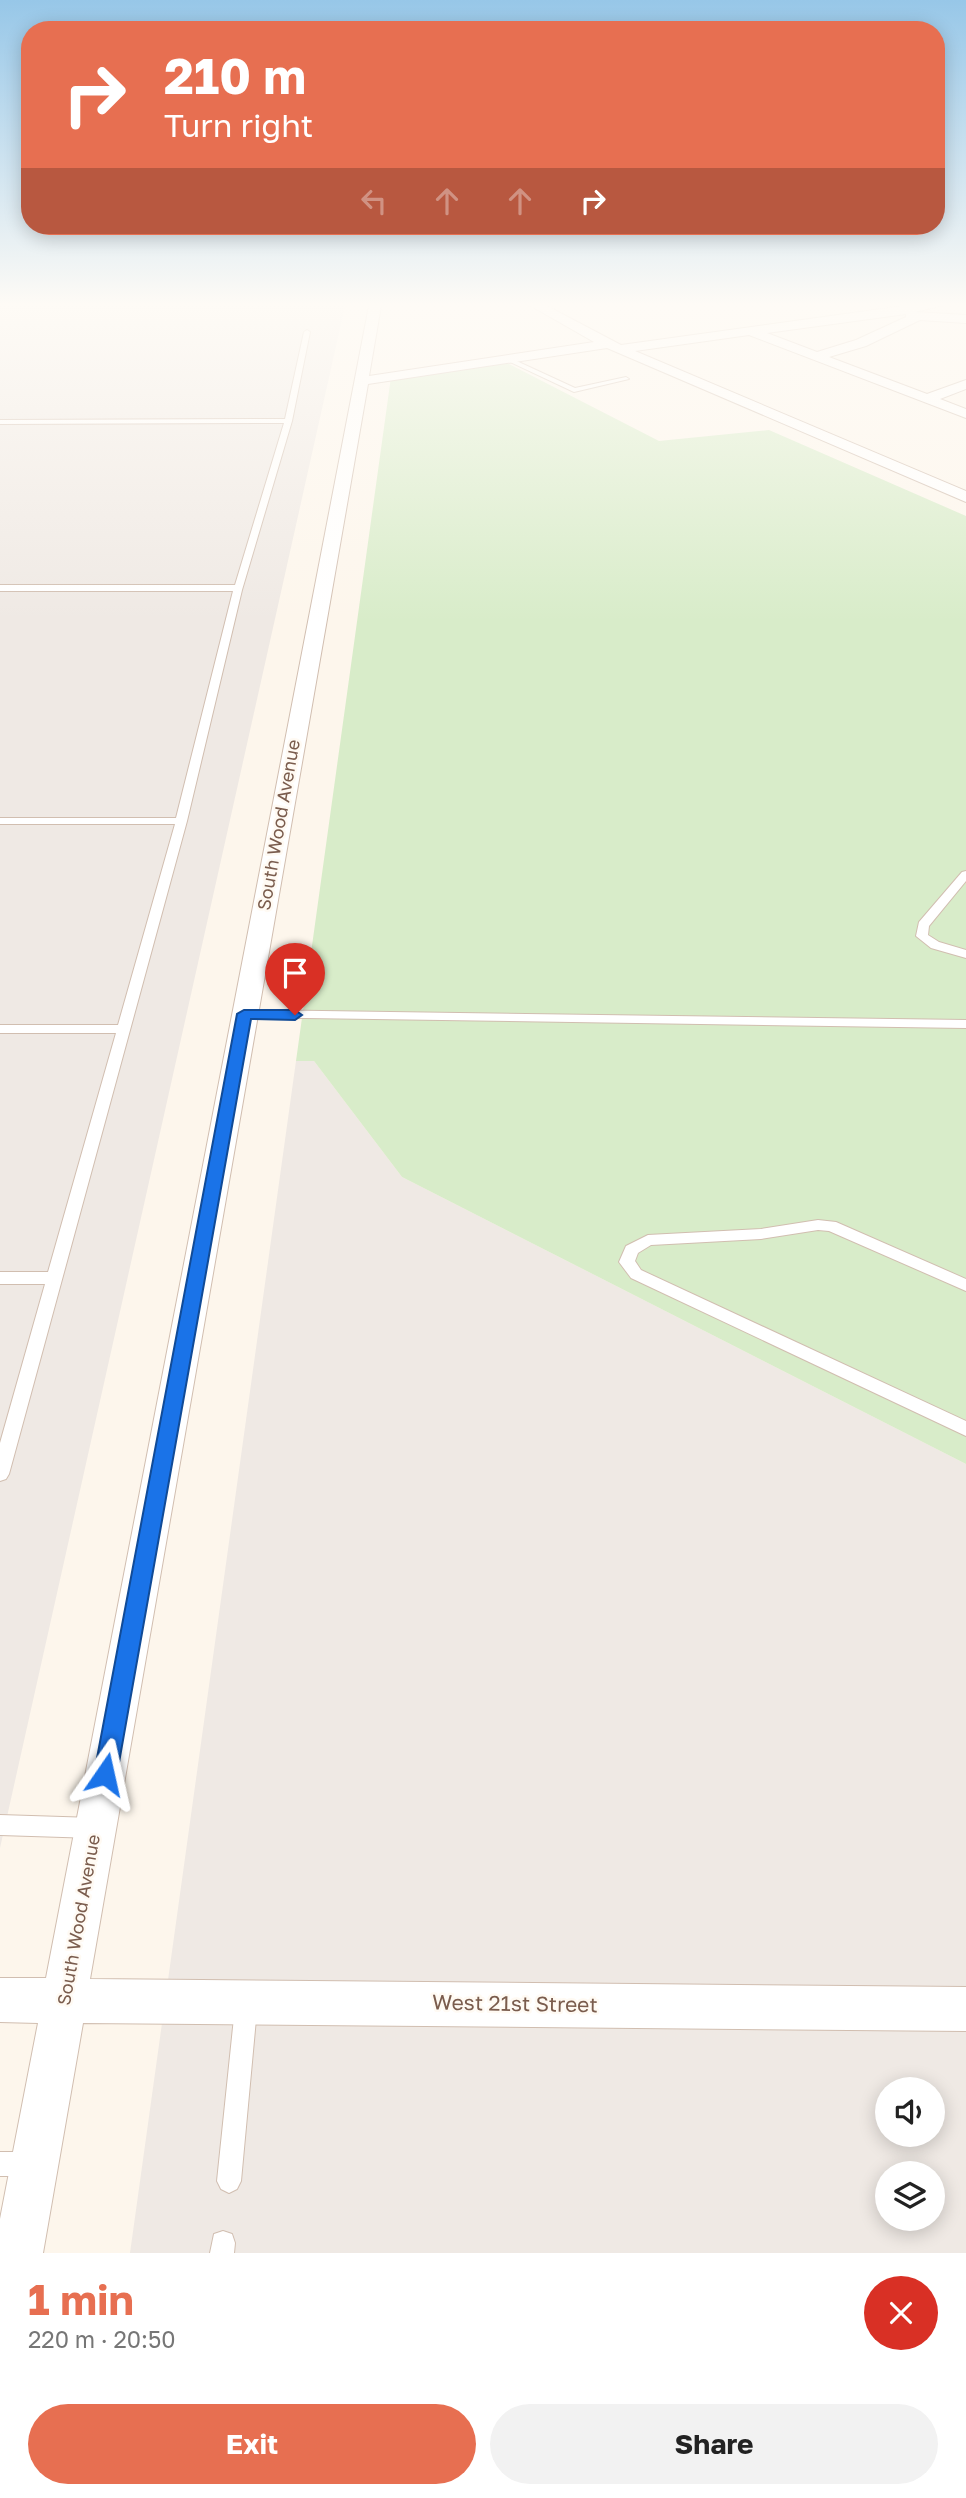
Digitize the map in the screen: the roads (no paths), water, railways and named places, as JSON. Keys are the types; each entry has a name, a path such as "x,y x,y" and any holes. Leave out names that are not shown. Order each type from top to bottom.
{"street":[{"name":"South Wood Avenue","path":"18,2253 17,2164 64,2000 354,411"},
{"path":"765,411 966,497"},
{"name":"West 21st Street","path":"0,2000 966,2009"}],"lane":[{"path":"0,1474 181,821 239,588 290,411"},
{"path":"0,422 288,421"},
{"path":"0,588 239,588"},
{"path":"0,821 181,821"},
{"path":"966,874 923,925 922,936 935,945 966,954"},
{"path":"244,1014 966,1024"},
{"path":"0,1029 122,1029"},
{"path":"966,1286 831,1226 818,1225 761,1234 648,1241 631,1250 627,1262 636,1274 966,1429"},
{"path":"0,1278 53,1278"},
{"path":"0,1825 96,1828"},
{"path":"229,2181 246,2002"}]}
